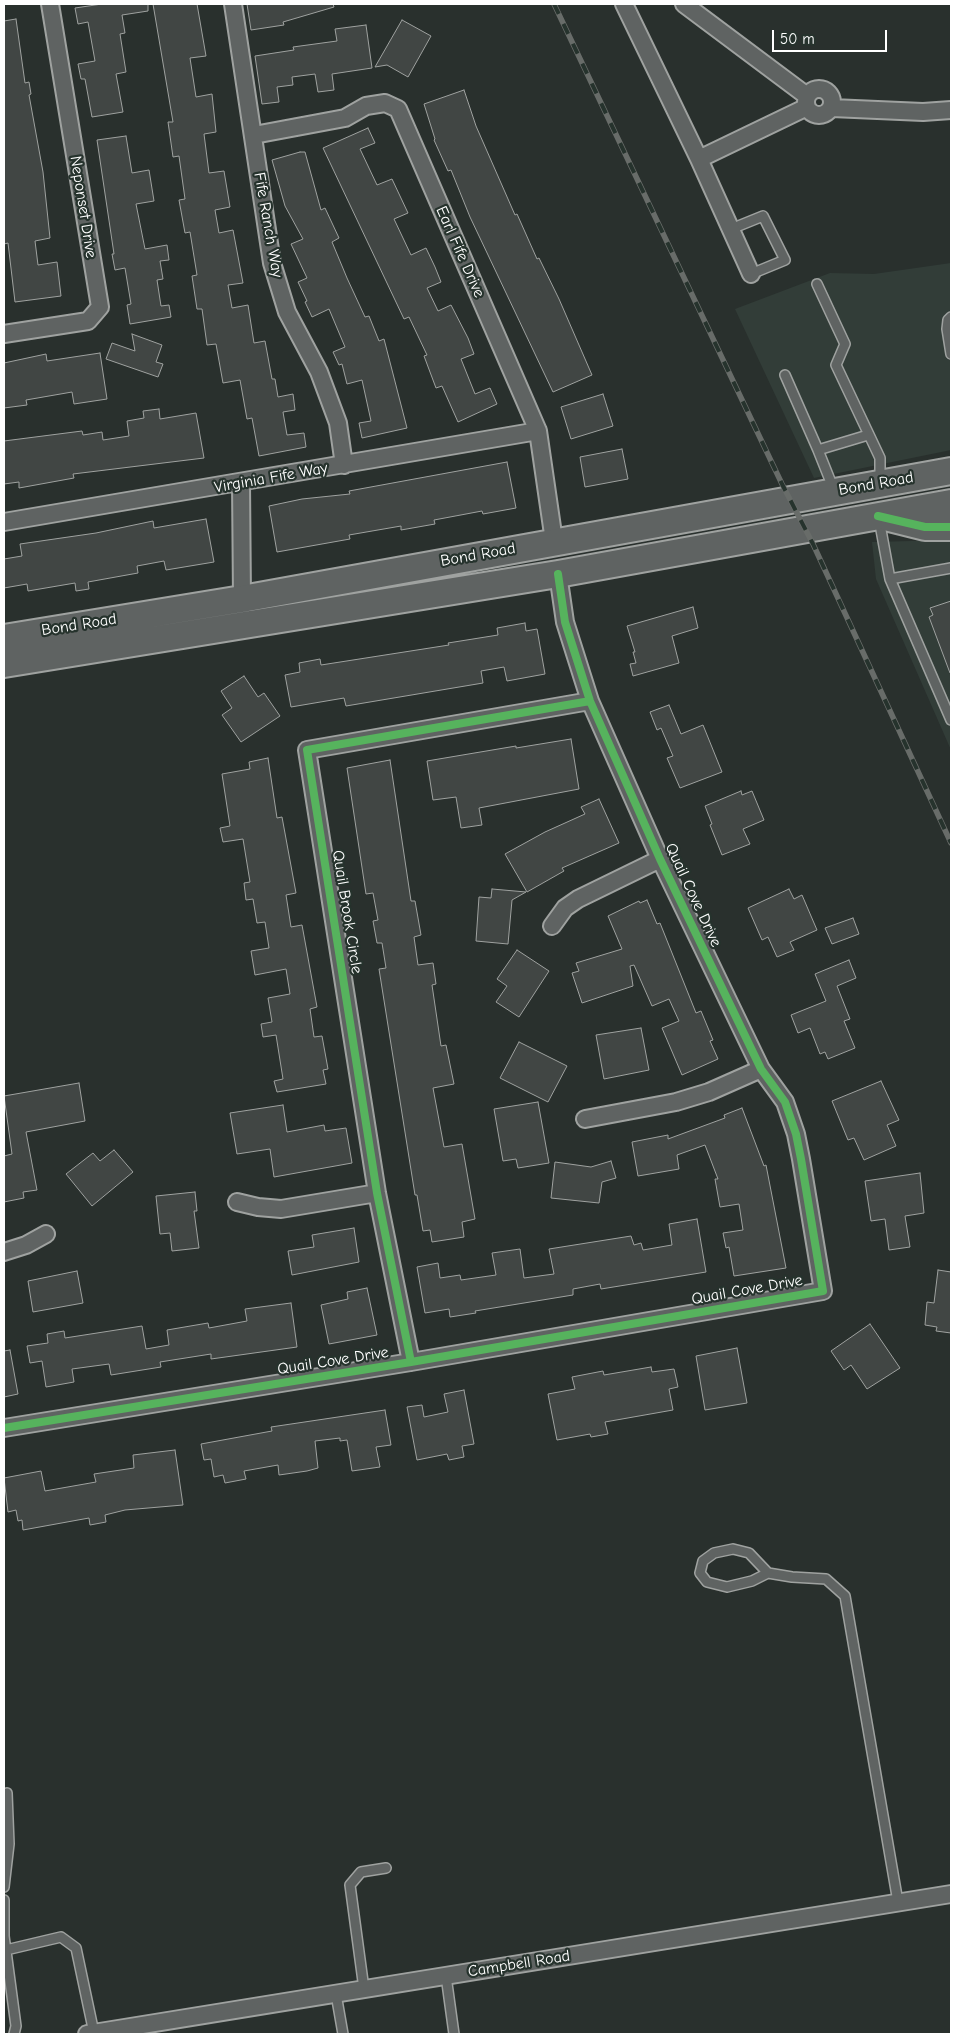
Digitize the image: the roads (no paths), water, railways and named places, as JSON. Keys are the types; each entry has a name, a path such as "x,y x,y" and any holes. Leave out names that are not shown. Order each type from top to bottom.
{"main road":[{"name":"Bond Road","path":"4,638 242,599 880,482 951,471"},
{"name":"Bond Road","path":"4,664 558,574 951,503"},
{"path":"558,574 582,555 650,541 684,531 721,511"},
{"path":"878,516 925,527 951,527"},
{"path":"383,602 404,587 524,566 542,560 553,549 554,541"},
{"path":"90,650 116,636 232,615 240,606 242,599"}],"street":[{"name":"Neponset Drive","path":"4,334 88,322 100,308 50,4"},
{"name":"Fife Ranch Way","path":"233,4 272,263 287,312 319,372 338,423 344,465"},
{"path":"624,4 699,159 751,274"},
{"path":"684,4 807,102 809,111 819,116 824,115 832,108 922,112 951,110"},
{"path":"699,159 807,102 814,89 825,89 832,97 832,108"},
{"name":"Earl Fife Drive","path":"254,135 345,118 366,106 385,103 398,109 538,431 554,541"},
{"name":"Virginia Fife Way","path":"4,522 538,431"},
{"path":"241,483 242,599"},
{"name":"Quail Cove Drive","path":"4,1428 411,1362 823,1291 796,1134 785,1102 761,1069 660,859 590,701 565,622 558,574"},
{"name":"Quail Brook Circle","path":"411,1362 378,1194 307,750 590,701"},
{"path":"552,926 565,908 578,899 660,859"},
{"path":"586,1120 676,1102 709,1092 761,1069"},
{"path":"237,1202 258,1208 281,1209 378,1194"},
{"path":"4,1252 26,1245 46,1234"},
{"name":"Campbell Road","path":"91,2034 951,1894"}],"lane":[{"path":"730,229 763,216 785,260 751,274"},
{"path":"816,284 845,344 836,365 880,458 880,482"},
{"path":"951,317 948,320 947,329 951,354"},
{"path":"785,375 834,491"},
{"path":"818,450 868,436"},
{"path":"878,516 890,579 951,720"},
{"path":"890,579 951,568"},
{"path":"768,1573 749,1553 733,1549 714,1553 703,1561 700,1573 707,1582 727,1587 752,1581 768,1573 792,1577 826,1579 845,1596 898,1902"},
{"path":"4,1887 9,1844 7,1793"},
{"path":"4,1832 9,1844"},
{"path":"364,1989 350,1886 361,1872 386,1868"},
{"path":"4,1900 6,1950 16,2026 14,2034"},
{"path":"6,1950 61,1936 76,1948 91,2034"},
{"path":"446,1976 454,2034"},
{"path":"336,1994 343,2034"}],"railway":[{"path":"554,4 782,484 813,544 951,843"}]}
